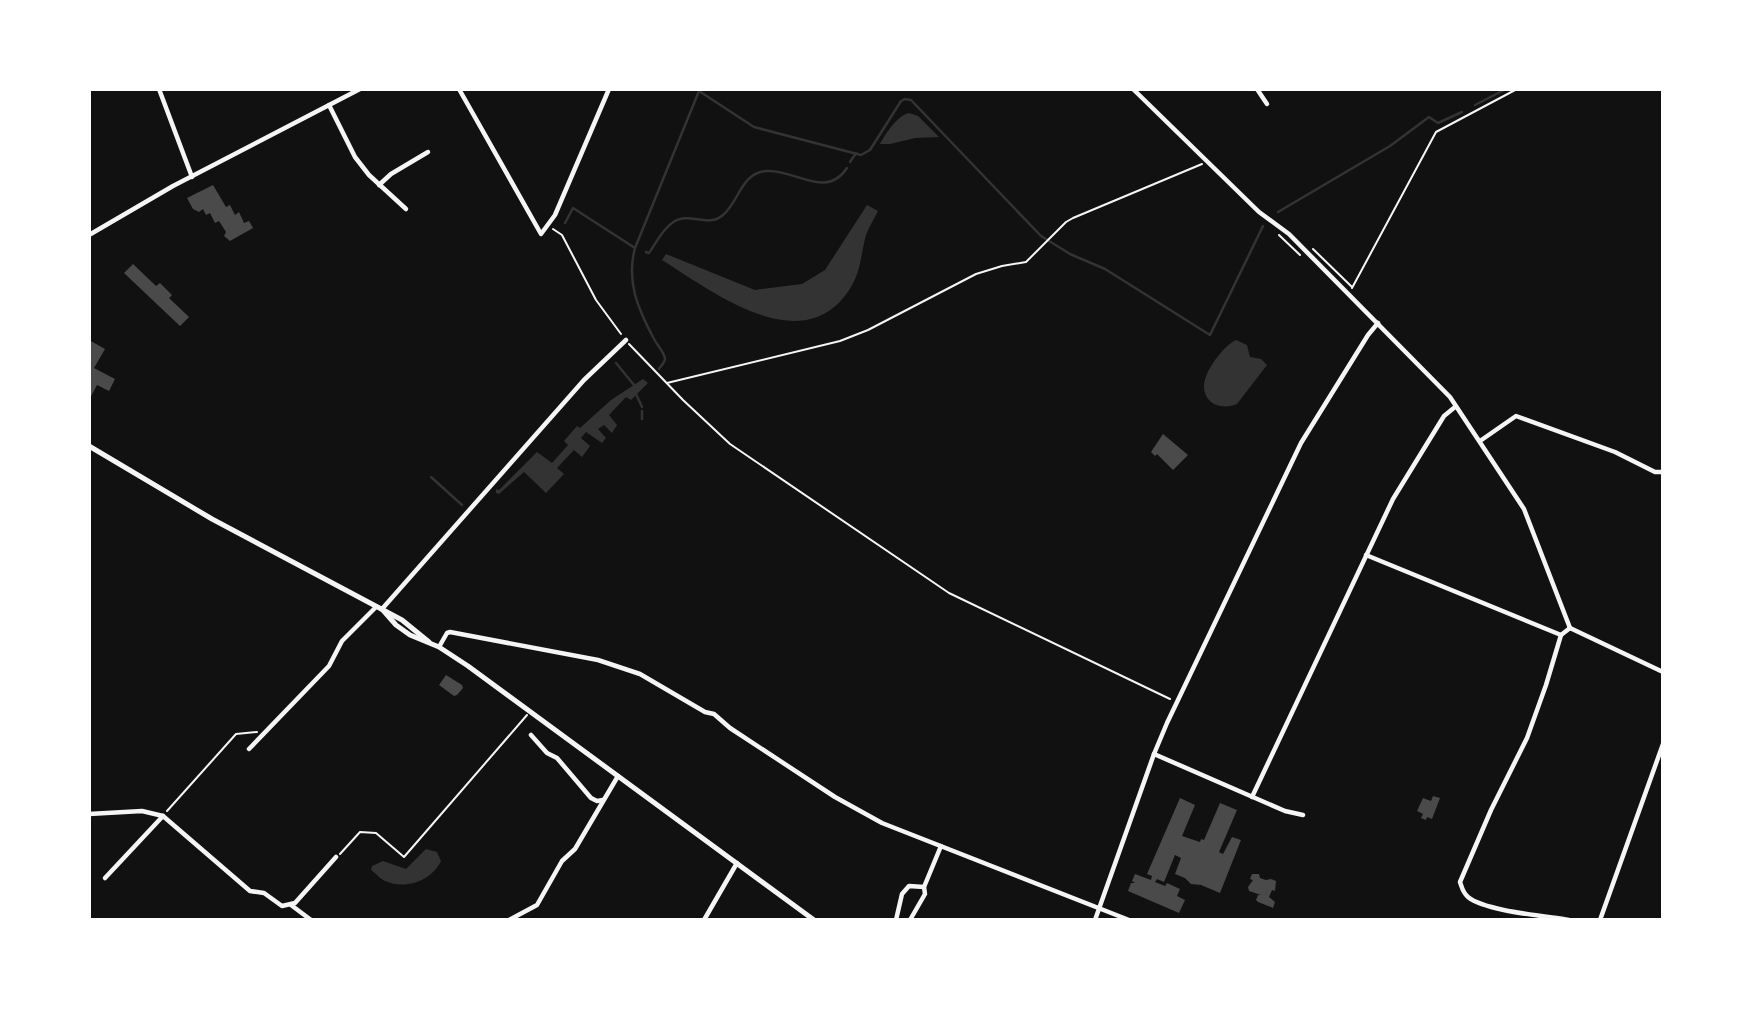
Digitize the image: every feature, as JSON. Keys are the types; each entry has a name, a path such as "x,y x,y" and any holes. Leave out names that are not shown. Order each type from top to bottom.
{"street":[{"path":"159,89 192,177"},
{"path":"89,235 192,177 360,89"},
{"path":"459,89 541,234 555,215 608,89"},
{"path":"1133,89 1259,212 1289,234 1450,397 1524,509 1570,628 1622,655 1663,672"},
{"path":"1257,89 1267,104"},
{"path":"329,105 355,156 379,185 406,209"},
{"path":"379,185 391,174 428,152"},
{"path":"1096,920 1154,754 1177,703 1301,443 1378,323"},
{"path":"249,749 329,666 342,641 379,608 584,380 626,341"},
{"path":"1252,797 1406,475 1444,416 1455,407"},
{"path":"1480,441 1516,416 1615,452 1655,472 1663,472"},
{"path":"89,446 212,519 379,608 418,640 437,646 530,712 814,920"},
{"path":"1366,555 1561,635"},
{"path":"1569,920 1496,908 1474,900 1462,890 1460,882 1527,738 1561,635 1570,628"},
{"path":"437,646 450,632 581,656 640,674 705,712 714,714 730,728 835,797 882,822 1129,920"},
{"path":"531,735 547,753 557,758 591,798 597,801 604,799"},
{"path":"1600,920 1663,744"},
{"path":"1154,754 1252,797 1303,815"},
{"path":"509,920 537,905 562,861 575,849 618,776"},
{"path":"89,814 142,811 163,816 250,891 264,893 282,906 295,903 337,857"},
{"path":"105,878 163,816"},
{"path":"910,920 925,894 924,887 940,846"},
{"path":"704,920 737,863"},
{"path":"896,920 902,894 909,886 924,887"},
{"path":"290,904 311,920"}],"path":[{"path":"1352,287 1436,132 1517,89"},
{"path":"666,383 840,341 868,330 976,275 1002,266 1026,262 1073,218 1202,164"},
{"path":"558,231 596,300 626,341 730,444 949,593 1177,703"},
{"path":"337,857 360,832 376,832 404,857 530,712"},
{"path":"163,816 236,734 265,732"}],"shaded area":[{"path":"909,113 918,116 939,137 880,144 896,121"},
{"path":"867,205 878,211 866,235 859,268 851,287 832,309 809,319 784,320 758,314 732,303 662,260 666,254 755,290 802,284 825,270"},
{"path":"1236,340 1247,345 1250,357 1261,359 1267,365 1237,404 1220,406 1207,398 1205,380 1215,360"},
{"path":"643,379 648,383 631,400 626,397 609,415 617,425 612,433 604,425 598,429 606,438 602,443 586,432 581,438 590,446 582,457 574,450 557,468 564,474 546,493 524,472 499,494 496,493 496,489 499,490 537,452 552,463 568,445 564,441 577,426 580,428 611,400"},
{"path":"426,849 437,852 441,861 431,874 417,882 393,884 371,870 372,866 383,861 406,869"}],"building":[{"path":"213,185 226,207 230,205 235,215 239,212 244,223 249,221 253,228 230,241 224,236 226,232 219,221 215,223 210,213 206,215 203,209 199,212 193,209 187,198"},
{"path":"133,264 156,286 160,283 172,295 169,298 189,317 180,326 124,273"},
{"path":"89,340 105,349 94,368 115,379 109,391 97,385 89,400"},
{"path":"1163,434 1188,455 1173,470 1157,454 1155,456 1151,452"},
{"path":"446,675 462,685 463,688 457,695 454,696 439,685"},
{"path":"1433,796 1440,798 1432,819 1421,818 1423,814 1417,811 1423,798 1431,801"},
{"path":"1180,798 1195,805 1182,836 1200,842 1201,839 1204,840 1220,803 1237,810 1219,852 1223,854 1232,837 1241,840 1220,893 1191,884 1175,874 1181,858 1175,855 1164,882 1157,879 1155,882 1165,886 1167,883 1180,889 1177,896 1185,900 1179,913 1128,891 1131,883 1135,883 1132,881 1135,874 1151,880 1152,876 1147,874"},
{"path":"1252,874 1276,881 1275,891 1272,890 1269,897 1275,902 1273,908 1258,902 1258,895 1261,895 1249,891"}],"waterway":[{"path":"1475,105 1506,89"},
{"path":"635,248 699,91 754,127 861,155 870,150 901,101 911,100 1041,236 1070,254 1105,269 1210,335 1263,226"},
{"path":"1278,212 1390,146 1429,117 1438,123 1462,112"},
{"path":"850,162 856,153"},
{"path":"646,252 649,253 665,229 678,219 711,220 723,215 746,182 758,173 778,172 810,181 830,182 847,168"},
{"path":"565,223 573,208 635,248 632,272 635,295 643,317 665,357 659,369"},
{"path":"616,363 634,385"},
{"path":"636,394 642,407"},
{"path":"642,411 642,419"},
{"path":"431,477 462,505"}]}
